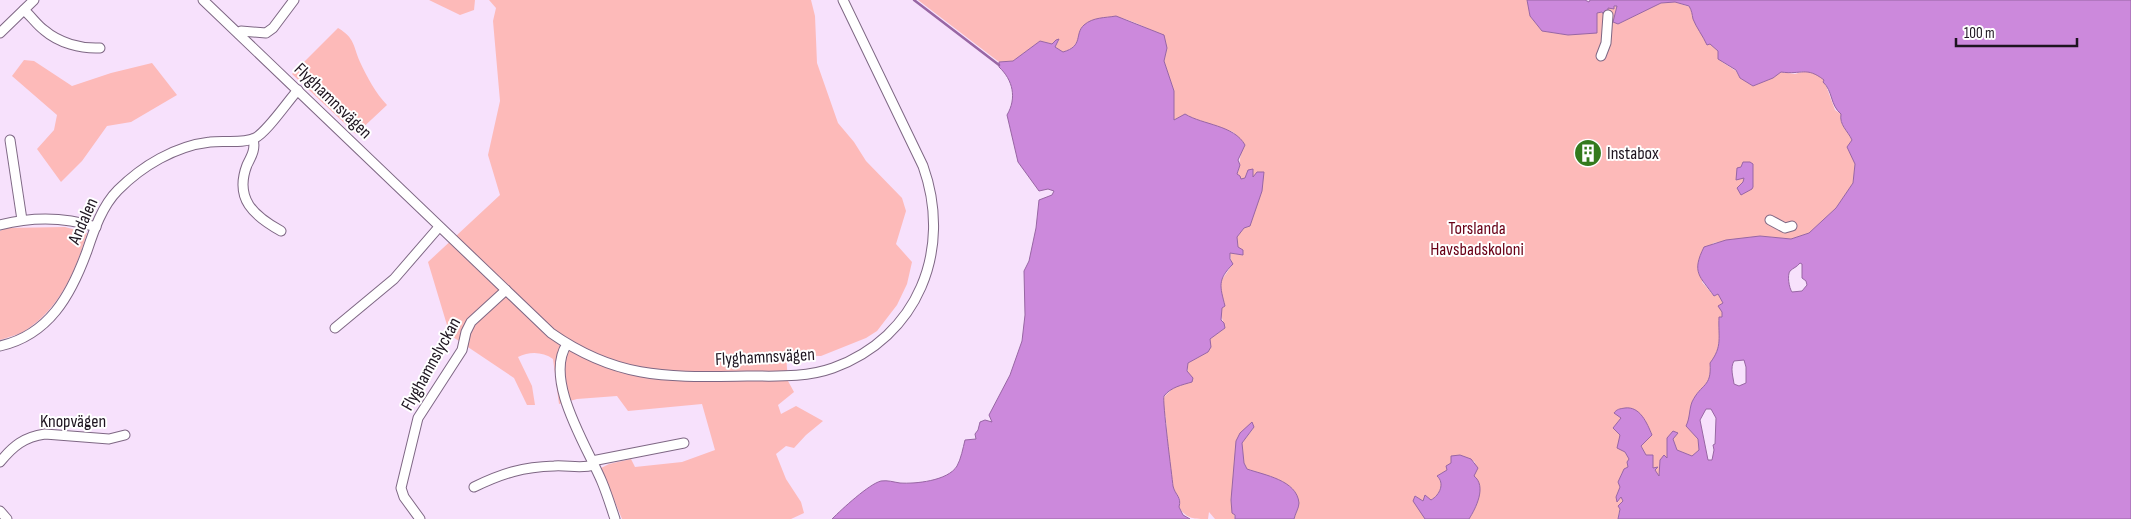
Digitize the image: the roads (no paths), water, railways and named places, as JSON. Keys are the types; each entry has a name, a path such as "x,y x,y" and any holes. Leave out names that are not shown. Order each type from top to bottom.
{"street":[{"path":"0,33 34,0"},
{"name":"Flyghamnsvägen","path":"203,0 534,317 567,344 600,361 646,374 694,377 801,376 831,368 855,358 883,338 902,319 921,287 932,254 935,225 932,199 922,166 842,0"},
{"path":"238,34 241,31 266,33 273,28 294,0"},
{"path":"24,10 44,31 60,40 85,49 100,48"},
{"path":"1601,56 1606,43 1608,15"},
{"path":"280,231 255,214 245,195 244,173 254,150 253,139 261,134 298,90"},
{"name":"Andalen","path":"0,346 28,337 40,328 66,299 96,227 109,200 118,190 167,155 200,144 253,139"},
{"path":"10,140 22,220"},
{"path":"0,225 22,220 76,220 96,227"},
{"path":"1770,220 1785,228 1792,226"},
{"path":"335,328 394,279 439,227"},
{"name":"Flyghamnslyckan","path":"420,519 404,497 402,488 418,418 462,350 466,332 471,322 506,290"},
{"path":"567,344 562,353 561,368 563,390 567,405 615,519"},
{"name":"Knopvägen","path":"0,462 11,448 22,440 45,434 109,439 125,435"},
{"path":"474,487 513,471 537,467 593,463 684,443"},
{"path":"0,511 7,519"}],"waterway":[{"path":"914,0 999,65"}],"place":[{"name":"Instabox","path":"1588,153"}],"park label":[{"name":"Torslanda Havsbadskoloni","path":"1477,238"}]}
